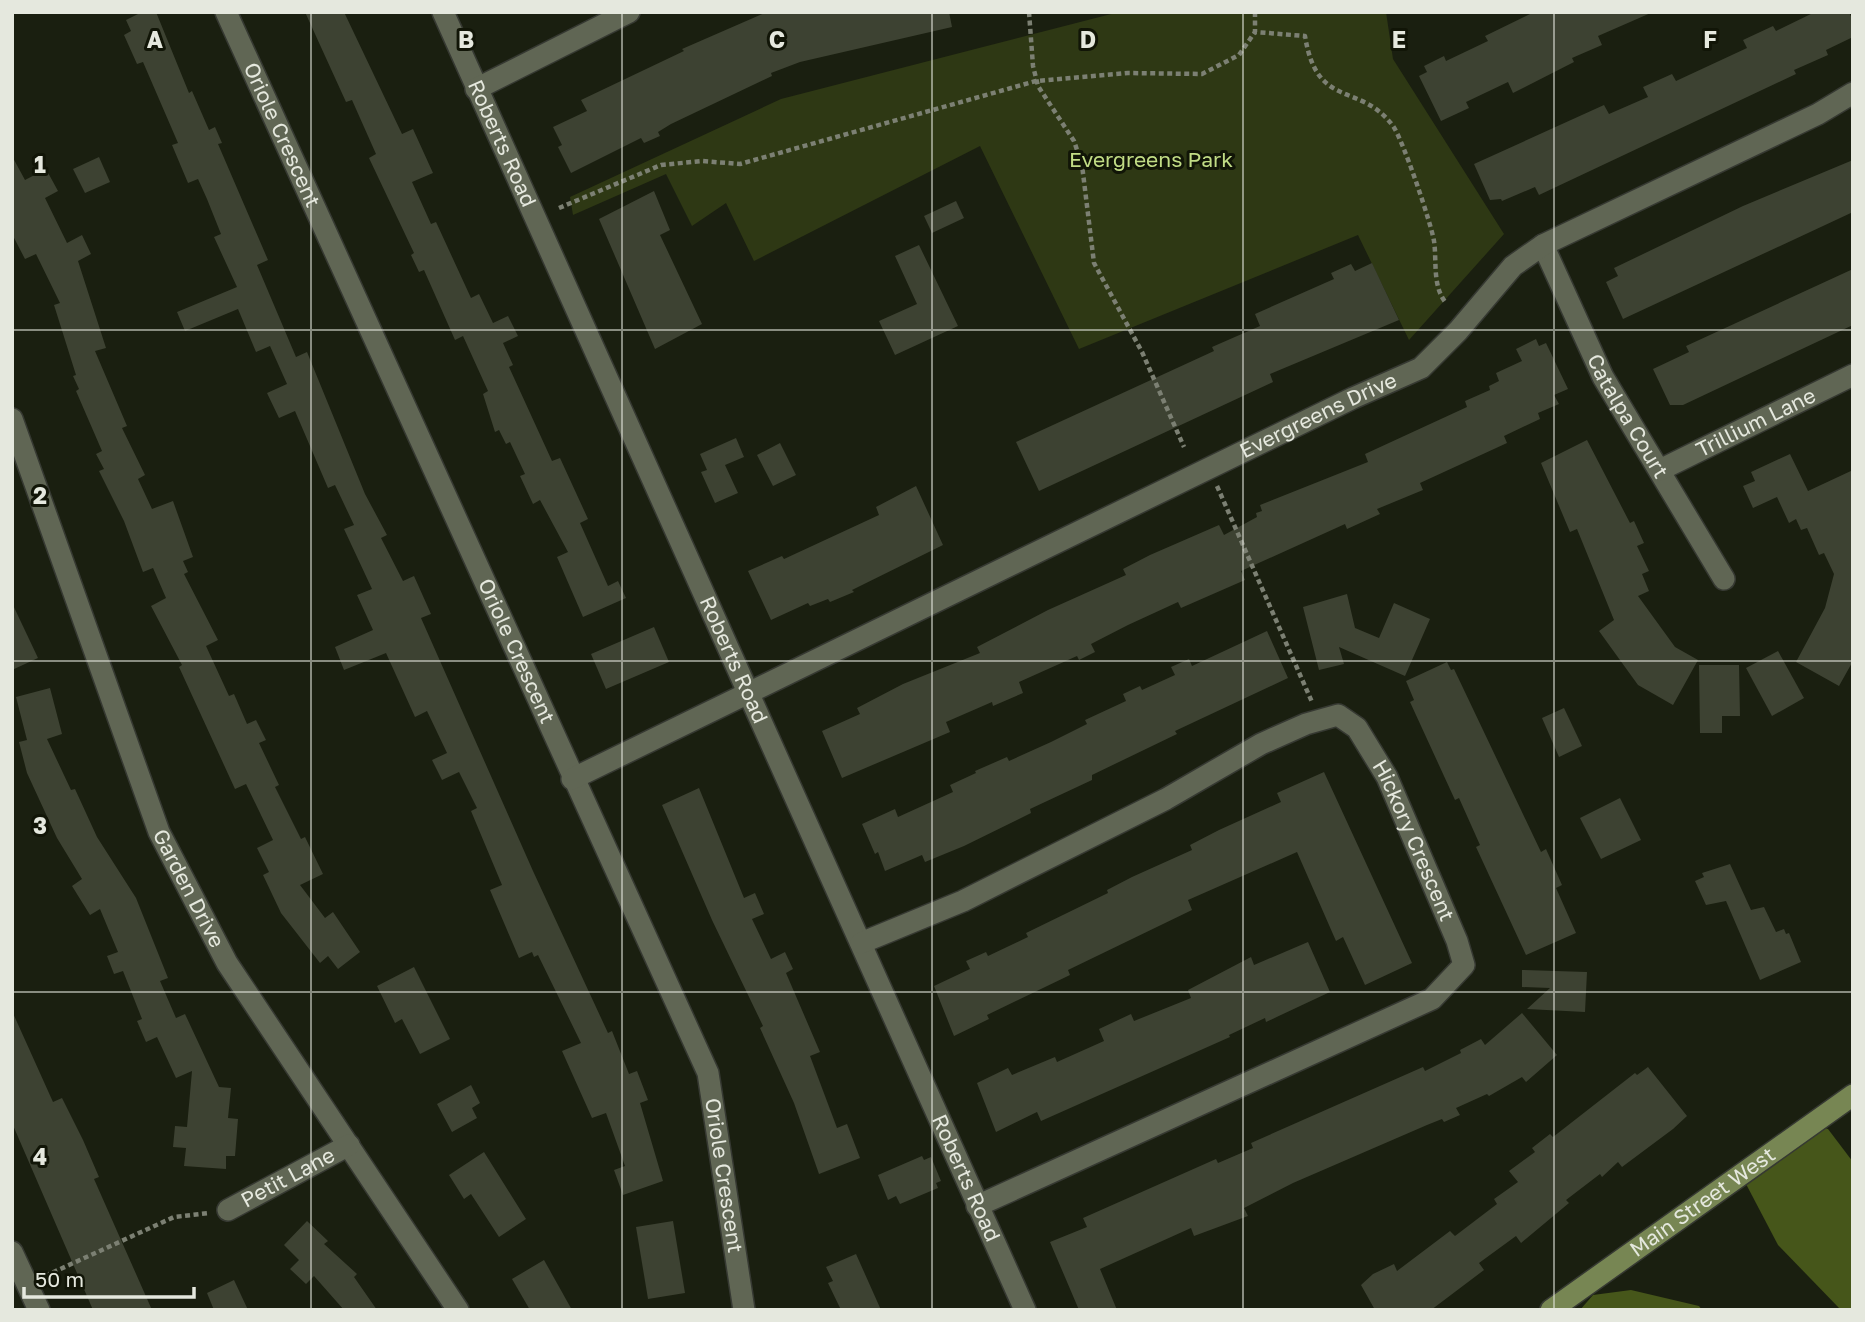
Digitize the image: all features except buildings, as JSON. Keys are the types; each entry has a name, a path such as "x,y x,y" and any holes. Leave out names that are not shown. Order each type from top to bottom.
{"main road":[{"name":"Main Street West","path":"1551,1310 1853,1095"}],"street":[{"name":"Oriole Crescent","path":"226,12 572,779 708,1073 744,1310"},
{"name":"Roberts Road","path":"443,12 1025,1310"},
{"path":"476,89 629,12"},
{"name":"Evergreens Drive","path":"572,779 1353,398 1421,368 1458,331 1513,266 1543,245 1818,114 1853,93"},
{"name":"Catalpa Court","path":"1543,245 1603,377 1724,579"},
{"name":"Trillium Lane","path":"1660,470 1853,375"},
{"name":"Garden Drive","path":"12,419 159,832 227,963 458,1310"},
{"name":"Hickory Crescent","path":"861,943 963,901 1166,799 1261,744 1306,724 1338,715 1357,728 1387,777 1457,941 1464,965 1454,979 1432,999 977,1206"},
{"name":"Petit Lane","path":"228,1210 349,1145"},
{"path":"12,1252 38,1310"}],"path":[{"path":"1029,12 1036,81 1074,141 1082,165 1094,263 1142,352 1184,447"},
{"path":"559,208 661,165 702,161 740,164 1036,81 1128,73 1202,74 1239,55 1255,32 1255,12"},
{"path":"1255,32 1305,36 1315,74 1332,89 1381,114 1392,124 1404,149 1434,239 1437,283 1446,303"},
{"path":"1215,482 1314,705"},
{"path":"41,1277 174,1217 228,1210"}],"green space":[{"name":"Evergreens Park","path":"1119,12 1386,12 1393,59 1504,234 1409,340 1358,235 1079,349 980,146 754,261 726,203 692,226 666,174 573,215 570,197 781,99"},
{"path":"1815,1125 1828,1129 1853,1162 1853,1310 1841,1310 1778,1245 1746,1184"},
{"path":"1631,1290 1699,1306 1702,1310 1580,1310 1593,1295"}]}
